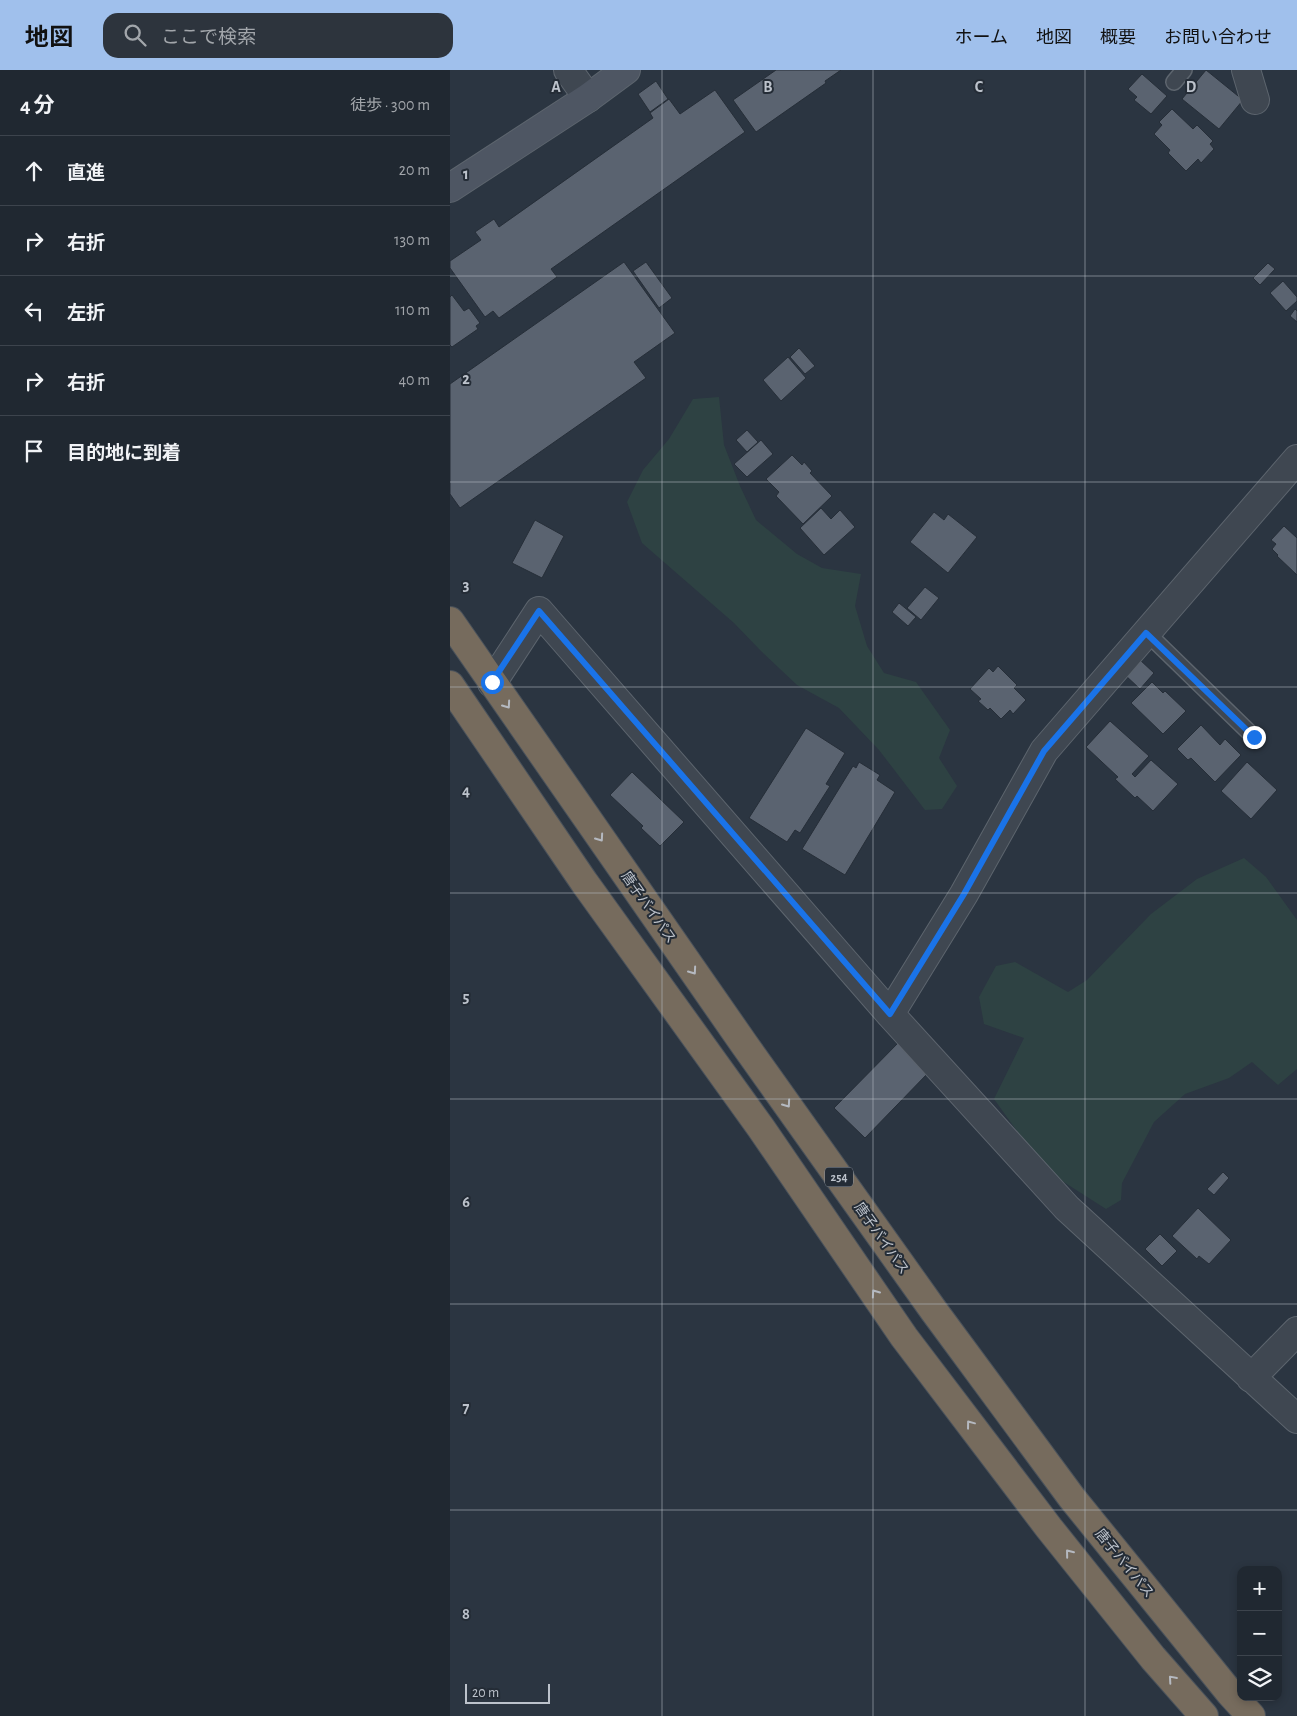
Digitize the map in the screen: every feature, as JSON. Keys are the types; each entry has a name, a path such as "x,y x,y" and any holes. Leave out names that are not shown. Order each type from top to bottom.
{"highway":[{"name":"唐子バイパス","path":"450,621 738,1036 934,1311 1072,1498 1230,1693 1251,1716"},
{"name":"254","path":"450,685 584,882 761,1128 904,1336 1049,1528 1153,1658 1204,1716"}],"street":[{"path":"568,70 588,98"},
{"path":"450,188 588,98 626,70"},
{"path":"1246,70 1255,100"},
{"path":"890,1014 964,894 1044,751 1297,459"},
{"path":"492,682 539,611 890,1014 1066,1208 1297,1419"},
{"path":"1251,1378 1297,1331"}],"lane":[{"path":"1174,82 1184,70"},
{"path":"1146,633 1254,737"}],"green space":[{"path":"719,397 724,445 756,520 797,554 822,568 861,574 855,606 867,646 884,673 916,682 950,730 939,758 957,786 942,809 925,810 879,750 839,708 797,685 734,623 642,543 627,502 643,470 669,439 693,399"},
{"path":"1244,858 1266,877 1297,920 1297,1069 1278,1085 1252,1062 1229,1078 1185,1094 1154,1122 1122,1183 1121,1200 1106,1209 1059,1179 1022,1138 994,1099 1024,1038 984,1024 979,997 996,966 1015,962 1068,992 1087,980 1151,914 1197,879"}],"building":[{"path":"776,70 841,70 825,81 826,83 756,132 733,100"},
{"path":"1206,70 1243,100 1219,129 1182,99"},
{"path":"1142,74 1167,96 1151,114 1134,100 1137,97 1128,89"},
{"path":"656,81 668,99 650,112 638,94"},
{"path":"715,90 745,132 551,269 557,277 499,318 493,311 485,317 450,268 450,261 481,240 475,232 494,219 499,227 653,118 650,113 669,99 680,114"},
{"path":"1172,109 1193,129 1197,125 1213,141 1210,144 1214,149 1201,163 1198,159 1186,171 1168,153 1170,150 1154,134 1162,125 1159,122"},
{"path":"624,262 675,333 634,362 646,378 460,508 450,494 450,384"},
{"path":"646,262 672,298 659,308 633,271"},
{"path":"1268,263 1275,269 1260,285 1253,278"},
{"path":"1283,281 1297,297 1297,301 1286,311 1270,293"},
{"path":"452,295 464,311 469,308 480,323 476,326 478,329 452,347 450,345 450,297"},
{"path":"1295,309 1297,311 1297,322 1290,316"},
{"path":"799,348 815,366 805,374 790,357"},
{"path":"788,357 806,378 781,401 763,380"},
{"path":"747,430 758,442 747,452 736,440"},
{"path":"761,440 773,454 747,477 734,464"},
{"path":"792,455 802,465 804,462 812,471 810,473 832,496 803,524 776,496 779,492 766,479"},
{"path":"821,508 831,519 840,510 855,527 824,555 800,528"},
{"path":"934,512 944,520 948,514 977,537 948,573 910,542"},
{"path":"535,520 564,536 542,578 512,563"},
{"path":"1284,526 1297,538 1297,575 1272,549 1276,544 1271,540"},
{"path":"925,587 939,598 921,620 907,608"},
{"path":"899,603 916,617 908,626 892,612"},
{"path":"1139,659 1154,673 1140,689 1124,674"},
{"path":"998,666 1017,685 1014,688 1026,700 1013,714 1010,710 1001,719 990,708 988,710 978,701 981,699 970,689 989,668 993,672"},
{"path":"1152,682 1163,693 1165,691 1186,711 1163,734 1131,703"},
{"path":"1110,721 1149,756 1132,774 1135,777 1151,760 1178,784 1153,811 1137,796 1135,798 1115,779 1118,777 1086,747"},
{"path":"1201,725 1220,745 1225,739 1241,755 1215,782 1191,758 1188,760 1177,749"},
{"path":"806,728 845,753 826,784 830,786 800,833 795,830 787,842 749,818"},
{"path":"859,762 880,775 877,780 895,792 845,875 802,849 853,766 856,768"},
{"path":"1247,762 1277,790 1251,819 1221,791"},
{"path":"632,772 684,822 660,846 641,828 643,826 610,795"},
{"path":"899,1042 929,1072 865,1138 834,1108"},
{"path":"1223,1172 1229,1178 1214,1195 1207,1189"},
{"path":"1198,1208 1231,1240 1209,1264 1199,1256 1197,1259 1172,1236"},
{"path":"1160,1234 1177,1251 1162,1266 1145,1249"}],"route":[{"path":"492,682 539,611 890,1014 964,894 1044,751 1146,633 1254,737"}]}
